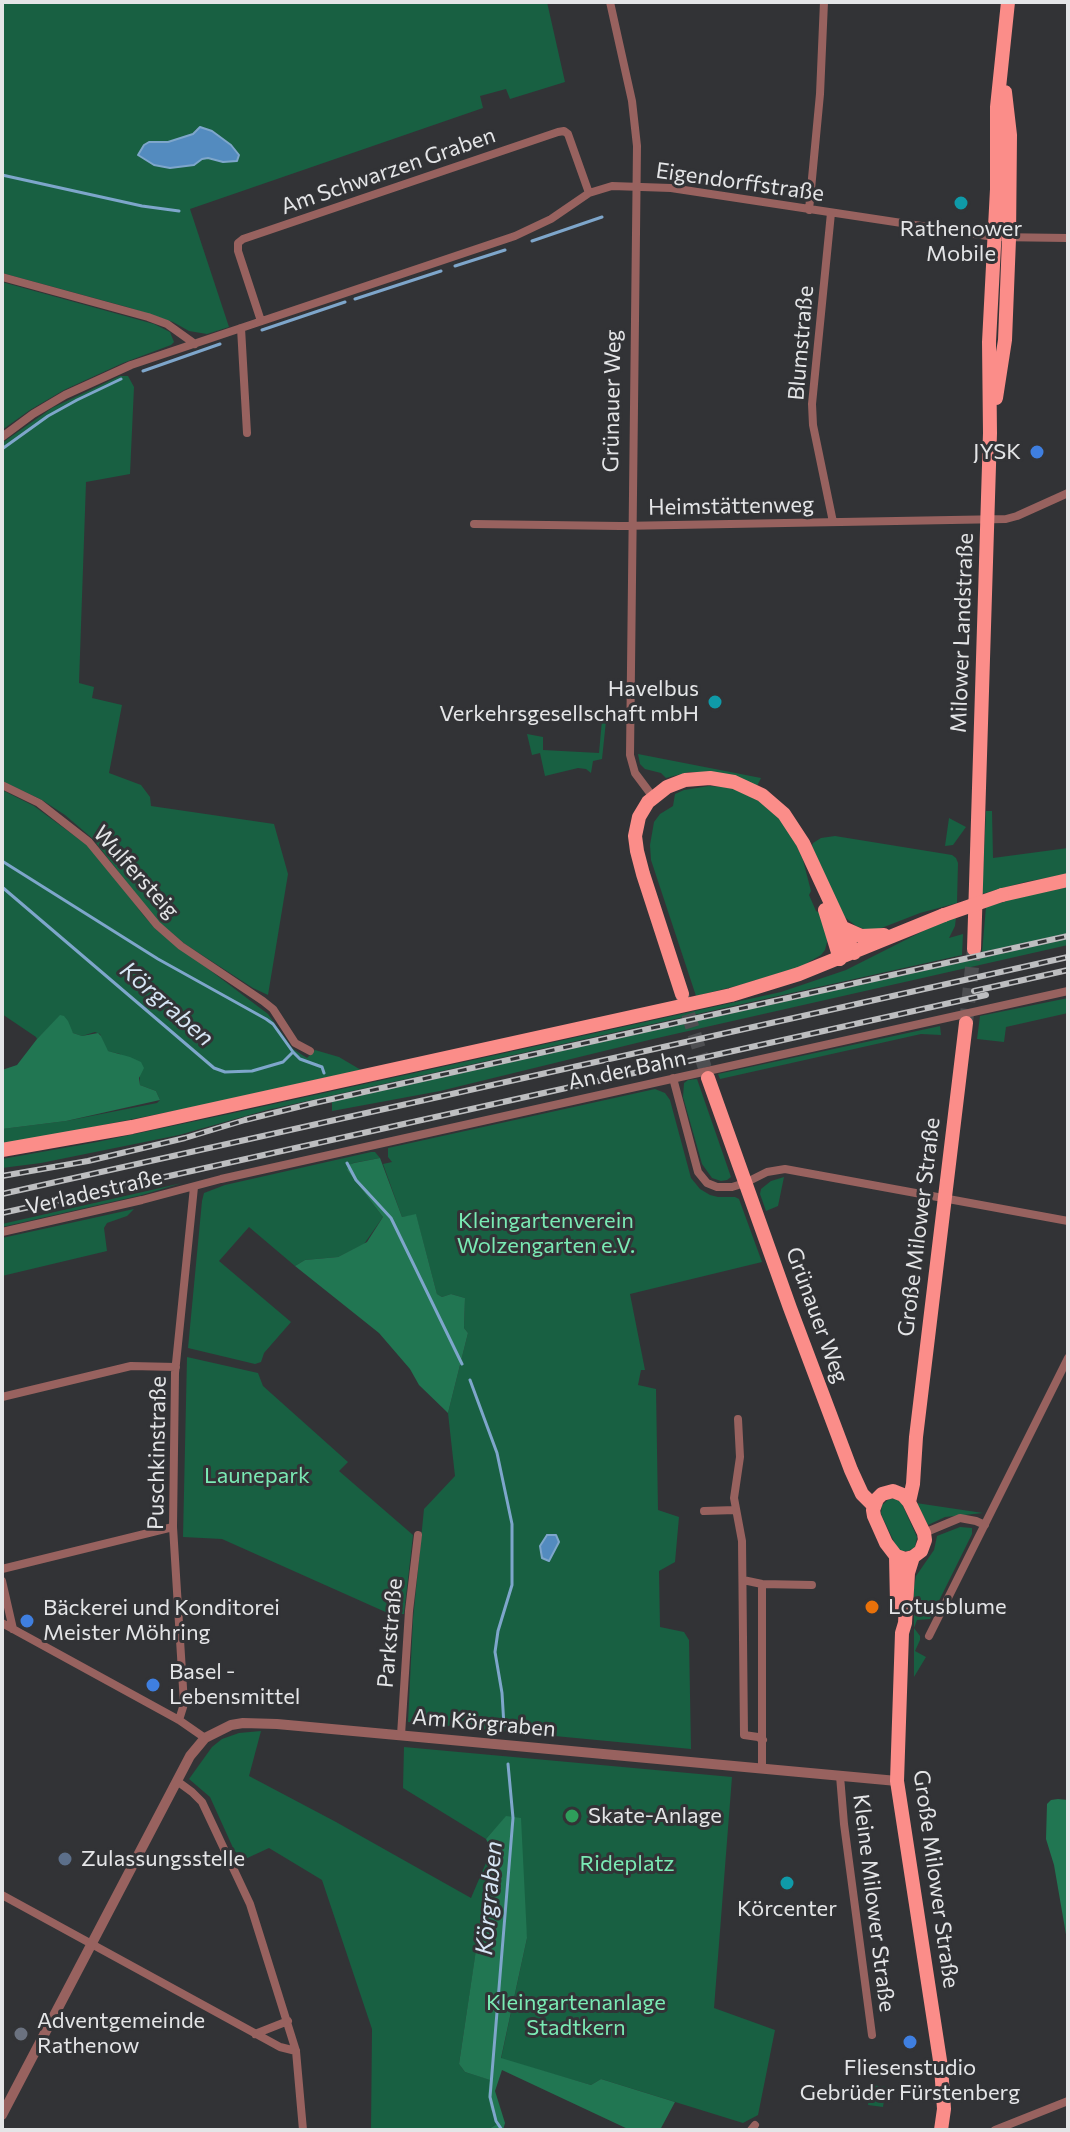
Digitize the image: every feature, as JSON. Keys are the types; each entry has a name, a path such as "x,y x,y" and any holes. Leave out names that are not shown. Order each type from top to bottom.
{"main road":[{"name":"Milower Landstraße","path":"974,949 990,433 1005,340 997,107 1008,2"},
{"path":"682,994 635,836 642,810 653,797 685,780 710,778 734,782 762,795 774,805 793,826 809,856 835,917 843,928 847,956"},
{"path":"809,856 812,873 847,956"},
{"path":"2,1150 132,1127 731,995 799,974 1002,895 1068,880"},
{"path":"843,928 861,936 896,934"},
{"name":"Große Milower Straße","path":"909,1502 966,1023"},
{"name":"Grünauer Weg","path":"708,1078 790,1308 862,1494 877,1499"},
{"name":"Große Milower Straße","path":"897,1491 906,1480 916,1437"},
{"path":"877,1499 897,1491 903,1495 924,1533"},
{"name":"Große Milower Straße","path":"877,1499 874,1516 896,1556 897,1621 902,1633"},
{"name":"Große Milower Straße","path":"924,1533 923,1546 913,1557 908,1573 902,1633 897,1781 941,2067 944,2109 941,2130"},
{"path":"896,1556 905,1559 913,1557"}],"street":[{"name":"Grünauer Weg","path":"610,2 636,125 630,755 635,773 653,797"},
{"path":"809,210 821,81 824,2"},
{"name":"Am Schwarzen Graben","path":"261,321 238,251 238,243 243,239 564,131 568,134 589,193"},
{"name":"Eigendorffstraße","path":"2,437 65,395 121,369 515,236 551,219 589,193 612,186 671,188 1001,238 1068,238"},
{"name":"Blumstraße","path":"831,213 812,404 813,425 833,522"},
{"path":"2,277 148,317 167,324 195,344"},
{"path":"241,328 247,433"},
{"name":"Heimstättenweg","path":"474,524 632,525 988,519 1017,516 1068,493"},
{"name":"Wulfersteig","path":"2,785 39,803 89,842 157,925 181,946 273,1009 295,1043 310,1051"},
{"name":"An der Bahn","path":"194,1187 1068,991"},
{"path":"673,1078 698,1172 707,1183 717,1187 732,1187 779,1169 1068,1221"},
{"name":"Verladestraße","path":"2,1232 194,1187"},
{"name":"Puschkinstraße","path":"179,1720 184,1704 173,1527 176,1367 194,1187"},
{"path":"929,1636 1068,1358"},
{"path":"2,1397 131,1366 176,1367"},
{"path":"738,1419 740,1457 734,1498 742,1541 744,1735 763,1740"},
{"path":"704,1511 735,1510"},
{"path":"924,1533 960,1518 985,1525"},
{"path":"2,1569 173,1527"},
{"name":"Parkstraße","path":"401,1735 409,1611 418,1535"},
{"path":"743,1580 762,1584 812,1585"},
{"path":"2,1581 13,1629"},
{"path":"762,1584 762,1769"},
{"path":"2,1623 179,1720 205,1738 190,1756 2,2115"},
{"name":"Am Körgraben","path":"205,1738 231,1725 256,1723 897,1781"},
{"name":"Kleine Milower Straße","path":"840,1776 872,2035"},
{"path":"177,1781 202,1802 250,1904 296,2051 303,2130"},
{"path":"2,1895 255,2034 280,2047 296,2051"},
{"path":"255,2034 288,2021"},
{"path":"995,2130 1068,2101"}],"green space":[{"path":"2,2 547,2 565,82 510,99 506,89 480,96 483,108 190,209 229,327 207,334 189,331 173,322 127,307 2,273","holes":["196,129 212,131 231,145 239,155 237,161 223,162 208,158 194,165 170,168 154,165 148,160 149,142 168,142 193,134"]},
{"path":"2,282 154,324 170,332 174,342 64,390 2,430"},
{"path":"120,376 128,376 134,387 130,474 86,482 79,683 94,687 92,698 122,705 109,773 141,785 150,797 151,806 274,824 288,874 268,995 185,944 155,919 93,839 65,815 2,781 2,443 52,408"},
{"path":"602,720 606,721 602,759 593,761 591,773 578,768 545,776 540,753 532,755 527,734 543,737 543,750 599,753"},
{"path":"638,754 761,778 757,786 704,772 666,778 661,773 645,769 640,764"},
{"path":"709,786 738,790 759,801 782,821 803,860 811,891 809,895 816,911 822,914 828,938 821,955 802,966 696,996 651,860 650,845 654,822 673,806 675,794"},
{"path":"2,790 34,806 87,845 158,931 268,1014 293,1049 307,1058 315,1050 339,1057 361,1070 2,1145 2,1129 66,1121 160,1100 156,1091 140,1085 140,1075 120,1054 107,1051 100,1034 95,1032 82,1036 73,1033 60,1016 37,1039 2,1014"},
{"path":"986,811 992,811 993,858 1068,848 1068,874 982,894"},
{"path":"949,818 966,827 953,845 945,846"},
{"path":"835,836 952,855 958,863 957,903 879,929 856,926 842,915 812,846 821,838"},
{"path":"1068,887 1068,933 982,952 986,907"},
{"path":"956,917 949,938 963,934 962,955 267,1110 179,1135 2,1168 2,1159 229,1114 781,992 846,970"},
{"path":"1068,939 1068,945 653,1039 440,1091 332,1111 332,1102"},
{"path":"1068,998 1068,1013 1006,1027 1004,1042 977,1039 980,1016"},
{"path":"60,1015 68,1021 73,1033 82,1036 98,1033 108,1051 141,1062 144,1068 139,1078 140,1085 156,1091 160,1100 66,1121 2,1129 2,1070 17,1065"},
{"path":"940,1026 941,1035 921,1034 720,1079 718,1074"},
{"path":"697,1079 731,1177 727,1180 712,1178 702,1164 683,1097 684,1083"},
{"name":"Kleingartenverein Wolzengarten e.V.","path":"655,1089 665,1093 670,1100 691,1178 710,1195 739,1199 762,1262 630,1294 645,1370 641,1370 638,1385 656,1389 658,1510 679,1517 675,1562 659,1571 660,1627 684,1632 689,1640 691,1749 408,1722 413,1619 424,1509 455,1476 448,1413 468,1333 464,1328 465,1298 437,1294 416,1215 402,1217 383,1164 392,1162 388,1157 388,1148"},
{"path":"371,1152 380,1158 353,1163 347,1170 383,1217 364,1244 338,1257 305,1260 295,1266 249,1227 219,1261 291,1322 264,1353 261,1362 255,1364 188,1348 204,1193 225,1185"},
{"path":"380,1158 402,1217 416,1214 437,1294 465,1298 464,1328 468,1333 448,1413 419,1385 410,1369 379,1333 295,1266 305,1260 338,1257 367,1242 383,1217 347,1170 354,1163"},
{"path":"784,1177 778,1206 766,1211 761,1189 771,1181"},
{"path":"182,1183 142,1195 2,1227 2,1224"},
{"path":"134,1209 127,1216 107,1223 104,1228 107,1251 2,1276 2,1238"},
{"name":"Launepark","path":"187,1357 258,1373 263,1386 348,1462 339,1471 413,1535 404,1614 390,1614 222,1539 183,1537"},
{"path":"889,1499 901,1502 917,1537 915,1547 908,1551 901,1551 896,1546 881,1514 882,1505"},
{"path":"916,1503 983,1513 945,1517 928,1525"},
{"path":"960,1527 972,1528 972,1534 930,1619 917,1620 914,1628 916,1576 934,1550 937,1536"},
{"path":"914,1628 920,1636 915,1651 926,1657 914,1677"},
{"path":"261,1731 249,1776 471,1898 491,1851 459,2064 465,2072 491,2080 491,2110 499,2123 487,2130 371,2130 372,2029 322,1880 269,1848 243,1860 234,1850 210,1797 189,1779 212,1747 222,1739 239,1733"},
{"path":"404,1747 732,1777 714,2008 775,2030 758,2115 743,2123 601,2079 591,2085 501,2059 527,1938 506,1817 486,1839 403,1788"},
{"path":"1058,1799 1068,1800 1068,1946 1054,1865 1046,1839 1047,1804"},
{"path":"506,1816 521,1818 527,1938 501,2058 591,2085 601,2079 675,2102 660,2130 630,2130 502,2070 495,2091 505,2123 503,2130 487,2130 499,2123 491,2110 488,2095 490,2080 465,2072 459,2064 491,1849 486,1839"},
{"path":"871,2085 886,2087 883,2107 868,2105"}],"water":[{"path":"200,127 212,131 231,145 239,155 237,161 223,162 208,158 194,165 170,168 154,165 138,155 149,142 168,142 193,134"},
{"path":"547,1535 556,1535 559,1542 549,1561 542,1558 540,1546"}],"waterway":[{"path":"2,175 142,206 179,211"},
{"path":"532,241 602,217"},
{"path":"455,266 505,250"},
{"path":"355,299 441,271"},
{"path":"262,330 345,302"},
{"path":"143,371 220,344"},
{"path":"2,449 48,416 121,379"},
{"path":"2,861 158,959 266,1019 293,1052"},
{"name":"Körgraben","path":"2,887 214,1068 225,1072 252,1071 283,1062 293,1052 300,1059 322,1067 324,1073"},
{"name":"Körgraben","path":"347,1163 356,1180 391,1218 462,1364"},
{"name":"Körgraben","path":"470,1380 497,1453 512,1524 512,1585 495,1652 504,1726"},
{"name":"Körgraben","path":"502,2130 496,2121 490,2097 513,1818 508,1764"}],"tunnel":[{"path":"966,1023 974,949"},
{"path":"682,994 708,1078"}],"railway":[{"path":"2,1176 88,1161 314,1103 1068,936"},
{"path":"2,1194 1068,957"},
{"path":"974,991 1068,970"},
{"path":"2,1213 986,995"}],"place":[{"name":"Rathenower Mobile","path":"961,203"},
{"name":"JYSK","path":"1037,452"},
{"name":"Havelbus Verkehrsgesellschaft mbH","path":"715,702"},
{"name":"Lotusblume","path":"872,1607"},
{"name":"Bäckerei und Konditorei Meister Möhring","path":"27,1621"},
{"name":"Basel - Lebensmittel","path":"153,1685"},
{"name":"Skate-Anlage","path":"572,1816"},
{"name":"Zulassungsstelle","path":"65,1859"},
{"name":"Körcenter","path":"787,1883"},
{"name":"Adventgemeinde Rathenow","path":"21,2034"},
{"name":"Fliesenstudio Gebrüder Fürstenberg","path":"910,2042"}],"park label":[{"name":"Rideplatz","path":"627,1864"},
{"name":"Kleingartenanlage Stadtkern","path":"576,2016"}]}
